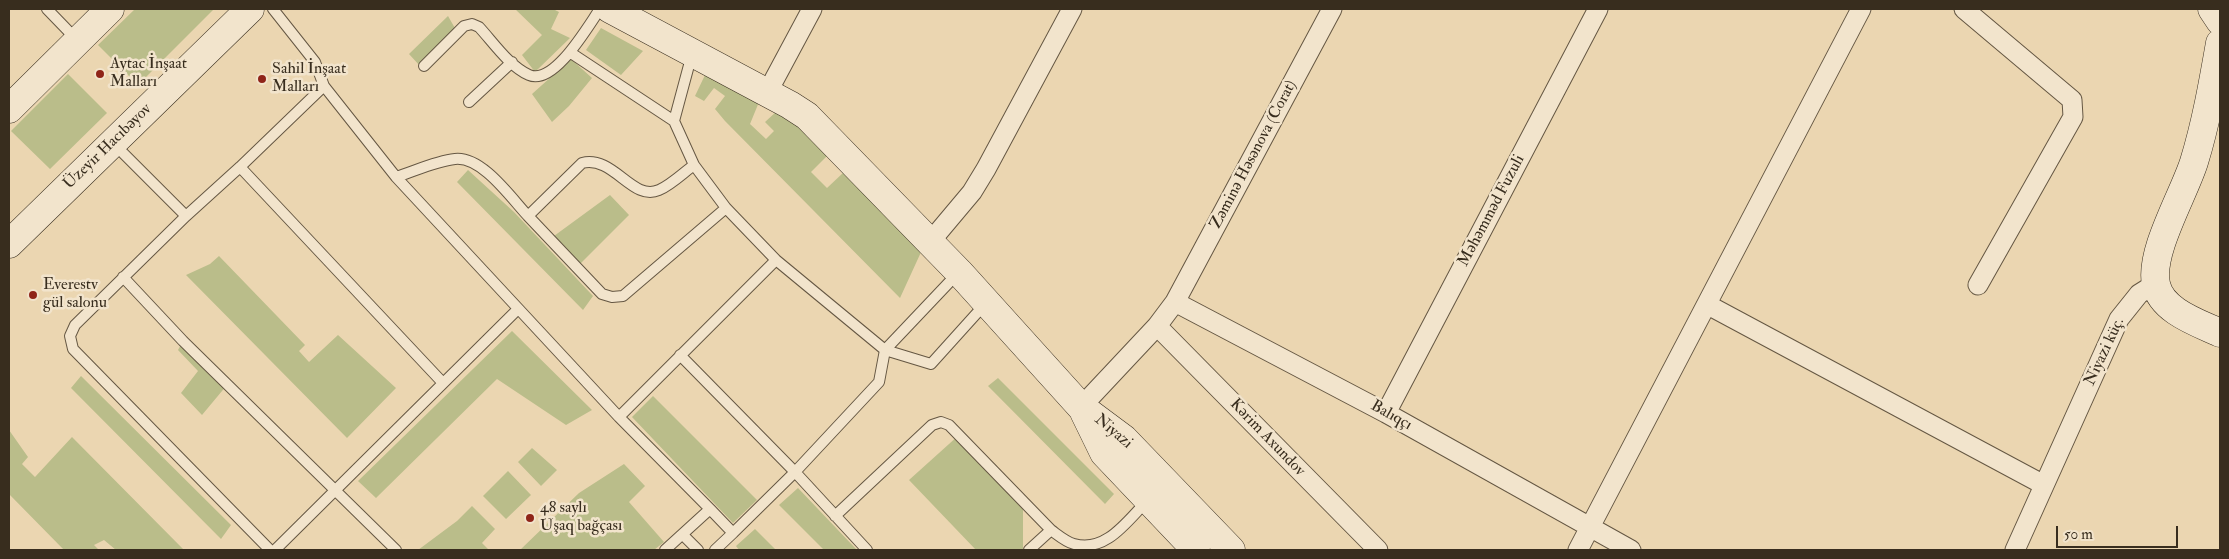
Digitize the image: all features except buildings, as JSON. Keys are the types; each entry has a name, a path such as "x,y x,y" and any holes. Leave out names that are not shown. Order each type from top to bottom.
{"main road":[{"path":"9,109 110,9"},
{"name":"Üzeyir Hacıbəyov","path":"9,244 250,9"},
{"path":"610,9 790,105 819,127 959,272 1081,406"},
{"path":"2220,43 2215,105 2160,248 2155,284 2166,302 2191,319 2220,332"},
{"name":"Niyazi","path":"1081,406 1104,453 1196,550"},
{"name":"Niyazi","path":"1081,406 1124,439 1231,550"}],"street":[{"path":"767,93 812,9"},
{"path":"930,242 972,192 1072,9"},
{"name":"Zəminə Həsənova (Corat)","path":"1175,302 1332,9"},
{"name":"Məhəmməd Fuzuli","path":"1386,413 1598,9"},
{"path":"1578,550 1588,527 1708,305 1861,9"},
{"path":"1964,9 2072,100 2073,117 1978,285"},
{"name":"Niyazi küç.","path":"2014,550 2119,319 2138,294 2155,284"},
{"path":"1081,406 1157,326 1175,302"},
{"name":"Balıqçı","path":"1175,302 1386,413 1631,550"},
{"path":"1708,305 2044,486"},
{"name":"Kərim Axundov","path":"1157,326 1378,550"}],"lane":[{"path":"47,9 77,40"},
{"path":"273,9 315,62 324,86 396,177 619,417 733,533"},
{"path":"424,66 464,26 472,24 479,27 512,62 527,74 536,77 544,75 571,53 600,9"},
{"path":"674,121 692,52"},
{"path":"571,53 674,121 694,165 726,208 776,260 885,350 931,364 987,302"},
{"path":"469,102 512,62"},
{"path":"270,550 73,348 70,336 75,325 123,277 324,86"},
{"path":"112,143 186,216"},
{"path":"396,177 455,159 467,159 480,165 602,294 612,297 623,296 726,208"},
{"path":"528,216 582,163 592,160 603,164 636,188 647,192 658,191 694,165"},
{"path":"240,167 443,383"},
{"path":"619,417 776,260"},
{"path":"715,550 795,472 879,382 885,350 959,272"},
{"path":"123,277 183,341 396,550"},
{"path":"275,550 518,309"},
{"path":"680,355 795,472 868,550"},
{"path":"836,516 932,426 941,422 949,426 1051,530 1072,544 1090,547 1106,542 1148,501"},
{"path":"665,550 710,509"},
{"path":"1028,550 1051,530"},
{"path":"683,535 698,550"}],"green space":[{"path":"135,9 214,9 138,85 98,45"},
{"path":"515,9 553,9 559,12 551,29 570,38 535,72 522,55 542,35"},
{"path":"448,16 456,30 420,66 409,54"},
{"path":"601,28 643,51 621,75 586,50"},
{"path":"571,59 592,78 569,106 552,122 532,94"},
{"path":"68,74 107,113 50,169 11,131"},
{"path":"705,75 759,102 750,124 766,139 774,131 765,122 777,111 801,127 828,155 811,172 827,188 844,172 922,250 900,298 725,121 715,109 725,96 714,88 704,101 695,96"},
{"path":"468,170 514,212 593,296 583,310 457,182"},
{"path":"610,195 629,215 578,266 554,236"},
{"path":"219,256 305,345 299,351 309,362 338,335 396,388 347,438 186,275 210,264"},
{"path":"512,331 592,410 566,425 497,379 376,498 358,481"},
{"path":"183,341 227,385 202,415 181,393 198,371 178,350"},
{"path":"81,376 231,525 221,539 71,388"},
{"path":"998,378 1114,494 1105,504 988,386"},
{"path":"653,396 757,500 733,523 632,417"},
{"path":"9,430 28,457 22,464 35,477 72,437 184,550 116,550 104,540 94,545 99,550 64,550 9,494"},
{"path":"959,435 1023,501 1023,550 976,550 909,480"},
{"path":"532,448 557,470 541,486 518,462"},
{"path":"624,464 645,486 629,502 664,542 654,550 520,550 579,493"},
{"path":"508,471 531,495 506,519 483,496"},
{"path":"798,488 857,550 824,550 779,505"},
{"path":"472,506 495,529 482,543 489,550 418,550 457,521"},
{"path":"755,529 776,550 739,550 736,546"}],"place":[{"name":"Aytac İnşaat Malları","path":"100,74"},
{"name":"Sahil İnşaat Malları","path":"262,79"},
{"name":"Everestv gül salonu","path":"33,295"},
{"name":"48 saylı Uşaq bağçası","path":"530,518"}]}
